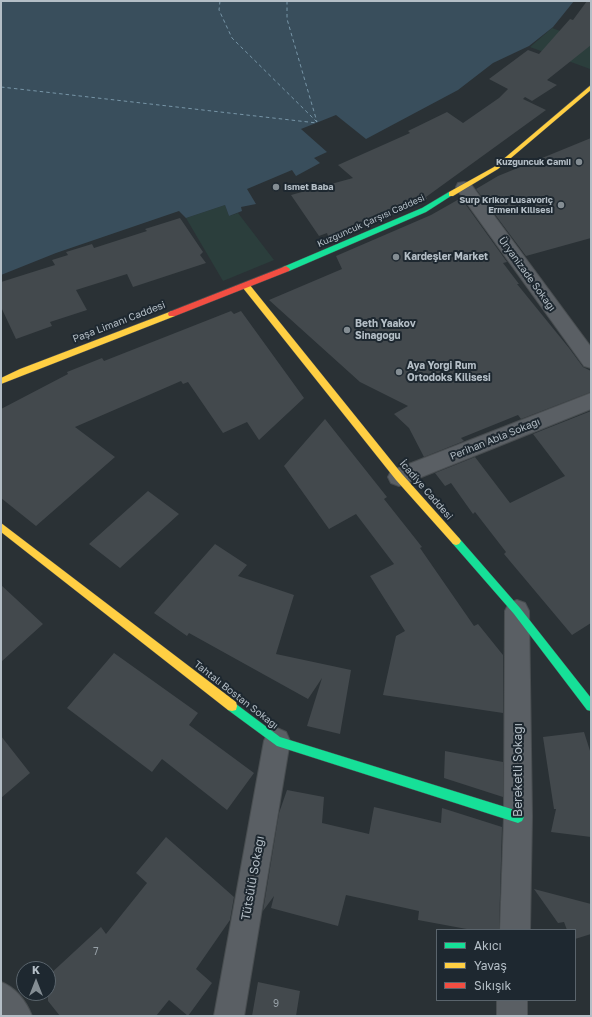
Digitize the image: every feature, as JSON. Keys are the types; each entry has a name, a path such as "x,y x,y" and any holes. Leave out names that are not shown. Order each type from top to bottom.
{"street":[{"name":"Kuzguncuk Çarşısı Caddesi","path":"246,286 424,210 496,168 590,89"},
{"name":"Üryanizade Sokağı","path":"464,187 591,361"},
{"name":"Paşa Limanı Caddesi","path":"1,381 23,371 246,286"},
{"name":"İcadiye Caddesi","path":"246,286 399,477 517,611 591,706"},
{"name":"Perihan Abla Sokağı","path":"399,477 591,400"},
{"name":"Tahtalı Bostan Sokağı","path":"1,527 277,741 518,818"},
{"name":"Bereketli Sokağı","path":"515,929 518,818 517,611"},
{"name":"Tütsülü Sokağı","path":"229,1016 277,741"},
{"path":"1,997 17,1016"},
{"path":"512,1001 512,1016"}],"green space":[{"path":"552,28 591,42 590,69 530,47"},
{"path":"225,205 229,216 238,213 274,260 223,281 186,218"}],"water":[{"path":"1,1 574,1 553,27 529,46 493,63 458,90 366,139 336,115 301,129 327,152 314,158 320,163 296,176 292,170 247,189 256,204 241,207 242,211 229,216 225,205 186,218 179,211 56,253 1,275"}],"building":[{"path":"587,1 591,1 591,45 547,80 557,85 532,101 525,97 523,99 546,110 417,205 330,242 327,233 319,236 291,195 353,178 338,165 410,133 408,131 447,112 463,123 499,98 508,89 489,79 528,50 539,54 570,19 573,20"},
{"path":"591,138 591,238 526,256 476,189 498,176"},
{"path":"461,198 507,262 503,263 519,284 517,284 583,367 591,371 591,392 521,419 518,415 461,438 464,441 424,457 409,428 394,414 408,406 360,382 269,300 342,269 336,256 431,215"},
{"path":"180,218 203,252 200,255 206,263 133,287 127,274 76,290 87,310 50,322 52,326 16,339 1,307 1,282 55,265 52,260 68,255 66,252 92,244 94,248 147,231 145,229"},
{"path":"231,311 234,314 241,311 304,398 259,440 247,422 223,433 188,382 183,384 181,381 75,427 115,457 36,526 1,498 1,409 68,374 67,372 102,358 104,361"},
{"path":"591,411 591,623 572,635 504,554 506,552 475,512 473,514 451,483 445,486 435,473 475,457 510,503 565,476 533,434"},
{"path":"325,419 387,497 384,499 422,547 420,548 474,626 478,624 503,655 503,713 383,695 396,636 405,631 370,576 394,564 356,514 329,529 284,466"},
{"path":"148,491 179,514 120,568 89,544"},
{"path":"215,544 247,565 238,576 294,595 276,654 351,670 340,734 307,726 322,678 308,699 189,633 187,636 154,613"},
{"path":"1,585 43,624 1,662"},
{"path":"114,653 198,713 189,725 254,773 227,810 162,759 152,772 67,708"},
{"path":"584,732 591,754 591,837 551,832 556,809 554,809 543,737"},
{"path":"1,736 30,773 1,798"},
{"path":"445,751 503,762 503,797 444,778"},
{"path":"287,790 324,797 322,823 369,834 374,807 441,823 442,808 502,827 499,929 467,929 418,920 419,911 346,895 338,926 271,908 274,896 263,911 279,813"},
{"path":"166,837 234,897 230,920 196,969 212,983 188,1016 169,1000 156,1016 60,1016 48,1001 56,1001 56,969 101,927 106,934 147,883 136,873"},
{"path":"534,889 591,904 591,934 576,939 576,929 567,929 564,922 558,923"},
{"path":"258,982 300,991 296,1016 252,1016"}],"ferry route":[{"path":"220,1 219,10 232,38 317,122 287,19 287,1"},
{"path":"1,87 317,123"}],"traffic: fast":[{"path":"286,269 424,210 451,194"},
{"path":"456,541 517,611 591,706"},
{"path":"232,706 277,741 518,817"}],"traffic: slow":[{"path":"451,194 496,168 591,87"},
{"path":"246,286 399,477 456,541"},
{"path":"1,381 23,371 172,314"},
{"path":"1,527 232,706"}],"traffic: jam":[{"path":"172,314 286,269"}],"place":[{"name":"Kuzguncuk Camii","path":"579,162"},
{"name":"Ismet Baba","path":"276,187"},
{"name":"Surp Krikor Lusavoriç Ermeni Kilisesi","path":"561,205"},
{"name":"Kardeşler Market","path":"396,257"},
{"name":"Beth Yaakov Sinagogu","path":"347,330"},
{"name":"Aya Yorgi Rum Ortodoks Kilisesi","path":"399,372"}]}
